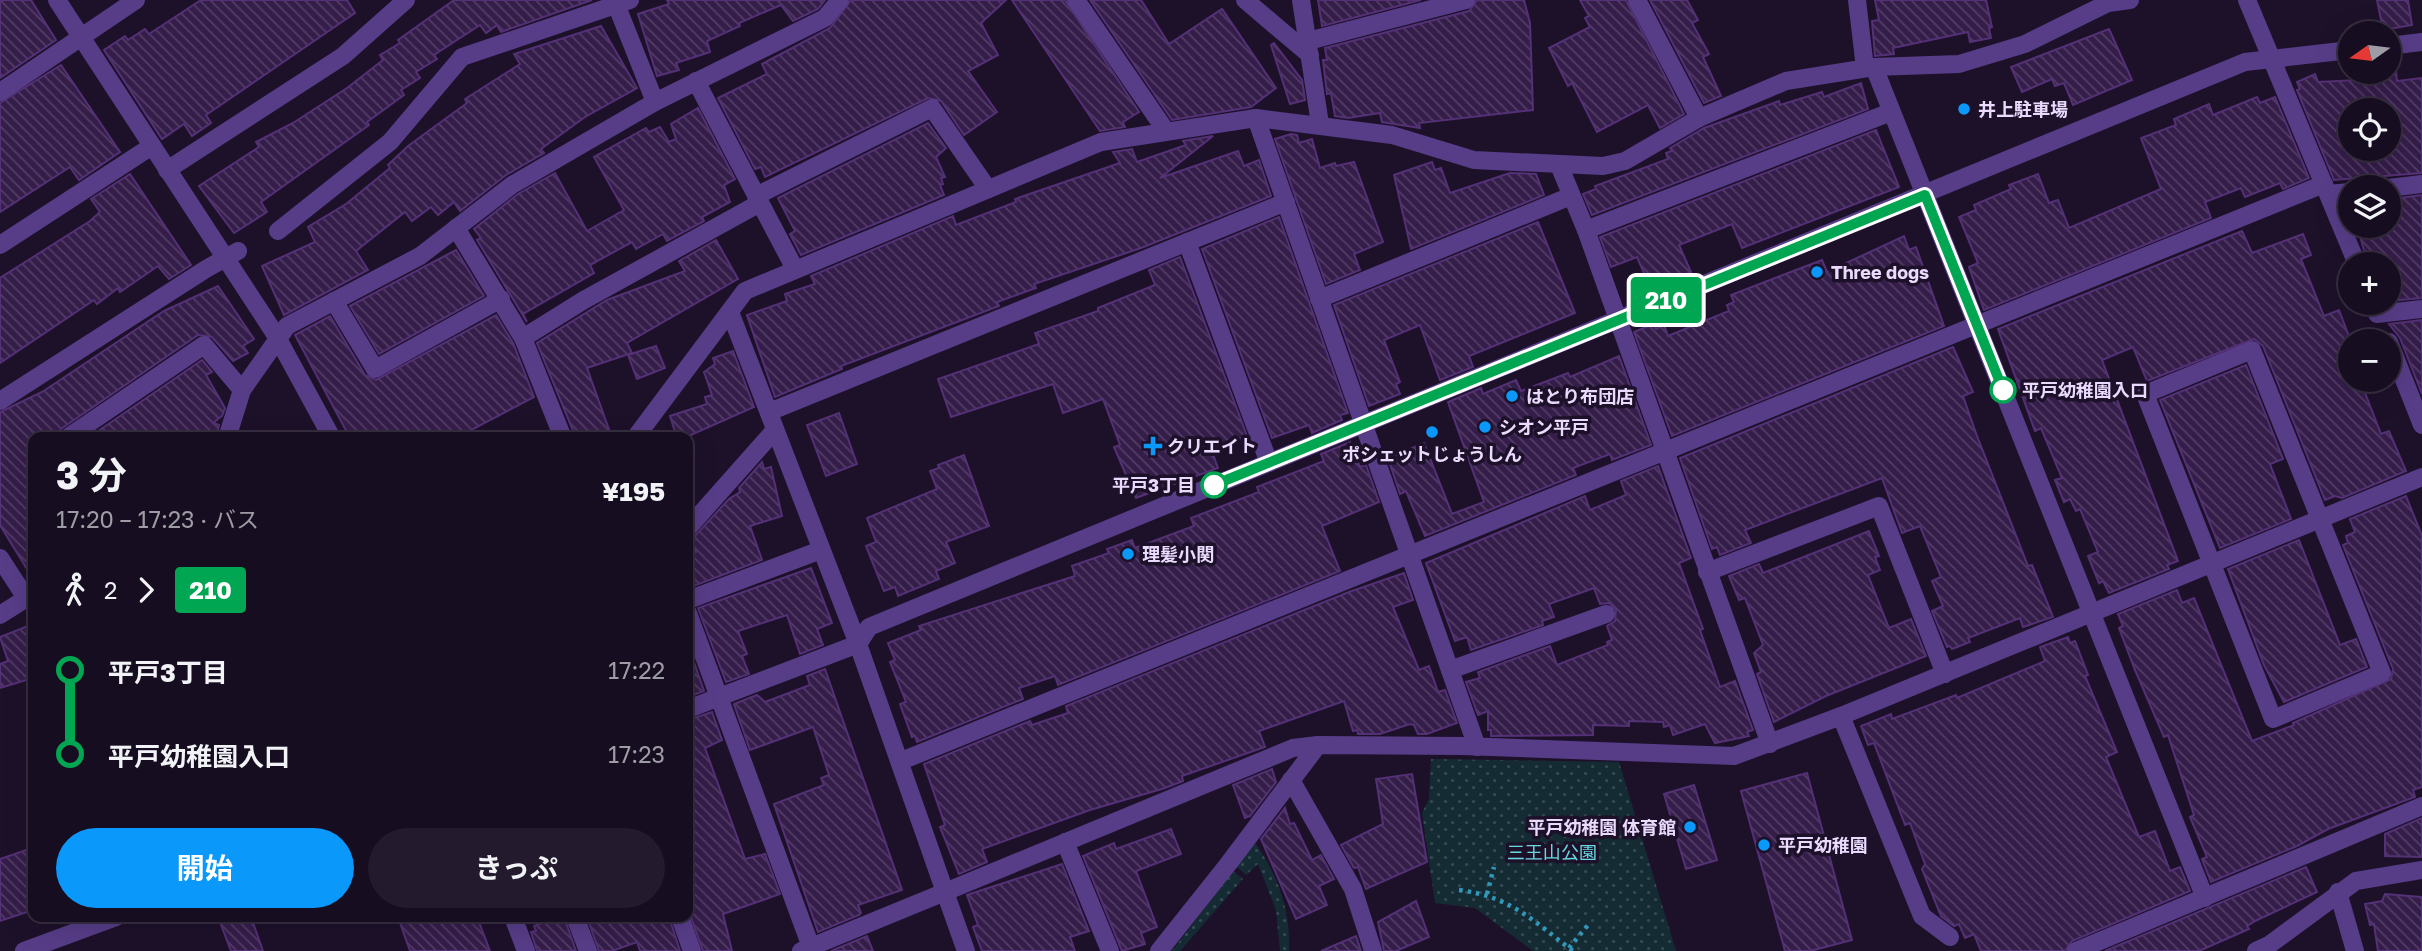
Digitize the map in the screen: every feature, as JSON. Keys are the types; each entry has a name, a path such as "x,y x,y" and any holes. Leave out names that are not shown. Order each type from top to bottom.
{"street":[{"path":"57,0 167,170 232,255 329,432"},
{"path":"0,92 136,0"},
{"path":"167,170 343,56 406,0"},
{"path":"229,432 242,390 287,326 420,256 512,185 655,102 825,18 839,0"},
{"path":"1076,0 1166,131"},
{"path":"1245,0 1309,48"},
{"path":"1301,0 1321,124"},
{"path":"1309,48 1466,0"},
{"path":"1637,0 1699,118"},
{"path":"1857,0 1869,68 1891,112 1925,195 2205,898"},
{"path":"640,432 745,291 1101,142 1256,118 1321,124 1392,135 1474,160 1603,166 1625,161 1699,118 1786,81 1869,68 1959,64 2025,44 2108,4 2130,0"},
{"path":"2247,0 2352,252"},
{"path":"278,231 390,142 462,57 623,2 655,102"},
{"path":"2401,45 2422,42"},
{"path":"693,707 858,644 869,627 2245,62 2338,51"},
{"path":"696,81 795,270"},
{"path":"523,338 758,199 932,108 988,189"},
{"path":"1586,230 1891,112"},
{"path":"1256,118 1362,425 1478,747"},
{"path":"0,246 152,146"},
{"path":"1559,165 1586,230 1663,452 1770,744"},
{"path":"2401,187 2422,184"},
{"path":"901,761 1977,326 2326,189 2338,190"},
{"path":"1319,299 1572,196"},
{"path":"769,412 1286,202"},
{"path":"456,228 523,338 561,432"},
{"path":"1187,242 1269,463"},
{"path":"0,401 232,255"},
{"path":"334,301 375,369 501,299"},
{"path":"2401,309 2422,309"},
{"path":"730,312 858,644 966,951"},
{"path":"76,432 204,345 242,390"},
{"path":"2252,350 2382,673 2273,719 2210,564 2146,394 2252,350"},
{"path":"2401,372 2422,425"},
{"path":"693,522 775,430"},
{"path":"693,627 806,949 1293,748 1318,745 1478,747 1734,756 1945,674 2422,477"},
{"path":"1707,572 1879,506 1945,674"},
{"path":"693,598 821,550"},
{"path":"0,558 28,595"},
{"path":"0,615 28,597"},
{"path":"1450,670 1606,614"},
{"path":"1841,716 1922,916 1951,937"},
{"path":"1159,951 1318,745"},
{"path":"1291,780 1353,889 1373,951"},
{"path":"2076,951 2422,806"},
{"path":"1065,842 1110,951"},
{"path":"2256,951 2269,945 2356,881 2422,870"},
{"path":"2338,892 2355,951"},
{"path":"24,951 102,922"},
{"path":"515,922 526,951"},
{"path":"577,922 588,951"},
{"path":"682,922 692,951"}],"path":[{"path":"1487,894 1493,867"},
{"path":"1459,890 1487,894 1533,917 1571,949 1588,925"}],"green space":[{"name":"三王山公園","path":"1431,759 1619,762 1676,951 1533,951 1475,908 1435,903 1422,813 1429,799"},
{"path":"1255,843 1281,894 1288,922 1289,951 1280,951 1276,910 1258,864 1246,875 1237,867"},
{"path":"1233,871 1243,879 1180,951 1172,951"}],"building":[{"path":"0,0 31,0 56,40 0,78"},
{"path":"201,0 347,0 355,13 206,115 211,123 192,136 184,124 162,139 104,50 125,36 128,40 145,29 149,34"},
{"path":"454,0 592,0 501,32 497,25 486,33 480,25 434,55 437,59 416,72 420,78 401,90 404,95 367,122 369,125 261,202 267,212 234,233 199,186 259,147 256,142 293,123 347,88 383,60 380,55 400,43 398,40"},
{"path":"667,0 825,0 818,9 793,21 781,5 739,23 740,26 707,41 710,52 676,63 679,70 657,76 638,14 669,4"},
{"path":"851,0 1006,0 981,23 998,55 968,71 997,112 964,135 941,101 928,98 765,177 761,167 755,169 718,98 767,74 762,64 830,28"},
{"path":"1012,0 1065,0 1139,112 1123,122 1125,127 1100,131"},
{"path":"1090,0 1141,0 1169,44 1222,9 1276,88 1251,107 1172,120"},
{"path":"1318,0 1421,0 1322,26"},
{"path":"1477,0 1524,0 1530,23 1533,110 1419,123 1420,128 1382,122 1380,113 1348,118 1335,116 1331,93 1327,94 1323,60 1327,60 1325,48 1469,11"},
{"path":"1580,0 1626,0 1684,114 1660,128 1648,105 1597,132 1572,83 1568,86 1549,48 1590,27 1585,18 1589,16"},
{"path":"1650,0 1687,0 1698,20 1692,23 1709,54 1703,57 1721,96 1704,103"},
{"path":"1875,0 1986,0 1992,27 1989,28 1991,38 1970,42 1968,32 1893,48 1894,54 1875,56 1872,21 1879,20"},
{"path":"2377,0 2408,0 2412,25 2401,27 2401,21 2381,21"},
{"path":"601,26 637,88 585,117 541,149 544,153 506,175 460,211 454,202 438,215 431,207 412,221 405,212 356,251 368,270 284,315 262,266 315,242 308,227 346,204 390,168 388,165 408,146 467,103 465,99 520,64 514,54"},
{"path":"2109,29 2132,80 2073,105 2064,83 2055,86 2052,79 2022,92 2011,67"},
{"path":"1274,43 1302,80 1305,100 1290,104 1271,45"},
{"path":"61,65 120,152 79,180 70,167 0,212 0,103"},
{"path":"2315,74 2318,82 2401,84 2401,81 2422,78 2422,173 2338,175 2338,180 2334,180 2297,90 2300,89 2297,82"},
{"path":"1861,83 1868,109 1592,215 1583,194 1596,189 1595,186 1668,159 1666,153 1672,151 1670,148 1704,128 1779,101 1780,105 1822,92 1824,97"},
{"path":"2257,97 2260,103 2275,97 2309,178 2283,189 2280,183 2245,197 2241,188 2205,202 2211,218 1984,310 1969,267 1978,263 1959,217 1976,210 1974,205 2011,189 2009,185 2038,174 2049,203 2058,200 2069,228 2161,189 2141,138 2176,125 2174,119 2209,104 2213,115"},
{"path":"698,108 735,179 724,185 730,202 702,217 704,221 667,241 663,234 636,249 632,242 590,265 594,273 523,314 527,322 477,240 481,238 474,229 518,194 555,173 587,231 624,210 594,157 646,128 649,132 660,127 669,142 676,139 671,124"},
{"path":"928,123 946,148 936,157 945,177 941,178 943,184 940,185 944,195 801,255 790,234 795,231 778,198"},
{"path":"1876,130 1899,187 1742,248 1732,224 1679,245 1691,272 1651,289 1637,257 1611,267 1600,237"},
{"path":"1297,135 1299,143 1312,139 1320,168 1335,163 1336,166 1354,162 1383,242 1354,254 1360,270 1326,284 1275,139"},
{"path":"1213,136 1160,178 1238,151 1244,166 1259,160 1271,196 1141,248 1034,284 1036,288 997,302 999,306 841,366 842,369 775,397 747,315 787,301 785,294 815,284 811,276 953,216 956,225 1016,202 1015,199 1120,163 1113,152 1132,149 1137,162 1186,145 1183,141"},
{"path":"1432,162 1435,170 1441,168 1450,193 1510,173 1536,174 1544,195 1411,249 1394,175"},
{"path":"130,174 191,265 169,279 158,266 120,292 118,288 97,304 94,300 0,363 0,278 90,221 100,212 91,199"},
{"path":"2422,195 2422,298 2401,300 2401,252 2365,252 2360,238 2401,238 2401,198"},
{"path":"1279,217 1348,413 1340,415 1342,420 1312,433 1309,425 1272,438 1202,249"},
{"path":"1538,222 1575,313 1469,356 1473,367 1440,380 1420,325 1384,340 1400,382 1396,384 1400,394 1369,406 1334,305"},
{"path":"2242,231 2252,253 2303,234 2311,255 2301,259 2324,316 2338,310 2346,329 2338,329 2338,392 2365,392 2381,434 2389,431 2406,471 2342,498 2335,496 2325,500 2263,346 2254,339 2147,381 2133,347 2102,360 2178,561 2167,565 2169,569 2109,593 2103,581 2099,583 2088,556 2098,552 2080,509 2076,511 2070,499 2064,502 2055,480 2062,478 2041,428 2035,431 1998,329"},
{"path":"1904,236 1909,250 1916,247 1944,326 1672,436 1634,332 1653,324 1656,329 1664,325 1668,336 1729,311 1727,305 1734,302 1731,295 1822,260 1827,272"},
{"path":"716,240 738,279 627,343 632,353 587,368 610,432 574,432 537,343 607,300 685,271 679,261"},
{"path":"456,250 484,296 379,354 350,306"},
{"path":"1180,257 1247,436 1211,449 1218,468 1136,498 1114,447 1120,445 1103,399 1063,413 1053,384 951,417 938,379 1039,344 1035,333 1098,311 1098,308 1155,285 1149,270"},
{"path":"218,286 254,339 243,346 248,353 233,361 212,337 198,335 59,432 28,432 28,571 0,525 0,412 42,392 164,311"},
{"path":"496,315 513,343 534,397 467,432 347,432 295,335 330,316 365,375 376,380"},
{"path":"2422,320 2422,394 2401,341 2401,329 2393,329 2389,324"},
{"path":"656,346 665,368 637,379 628,355"},
{"path":"1953,347 1973,392 1963,396 1977,436 2028,566 2032,565 2053,617 2023,627 2020,618 1968,638 1970,642 1952,649 1947,647 1932,611 1943,606 1932,581 1941,577 1920,526 1902,533 1882,478 1745,530 1751,543 1720,555 1717,547 1712,549 1680,458"},
{"path":"733,351 754,407 693,434 675,432 670,416 707,404 705,397 712,395 704,372 715,364 713,358"},
{"path":"1619,356 1651,445 1612,460 1610,454 1573,468 1576,475 1425,536 1406,491 1400,494 1388,458 1424,443 1452,514 1484,502 1448,402 1481,388 1483,394 1516,380 1521,391 1568,373 1570,377"},
{"path":"202,360 212,372 206,375 225,408 222,416 213,423 219,425 217,432 97,432"},
{"path":"2246,365 2283,459 2270,464 2291,519 2220,548 2160,400"},
{"path":"839,413 857,464 826,476 807,425"},
{"path":"1350,442 1360,467 1366,465 1379,502 1322,526 1340,571 1058,685 1055,676 1019,688 1023,699 917,742 915,736 912,737 900,704 906,702 890,662 895,660 888,643 921,630 919,626 1075,576 1072,566 1109,553 1107,549 1132,540 1135,548 1194,526 1191,518 1259,492 1257,487 1324,461 1321,454"},
{"path":"964,455 989,526 946,542 955,563 936,571 939,579 898,596 895,587 884,591 866,546 876,542 867,518 937,489 930,471"},
{"path":"762,462 764,469 771,467 782,516 750,526 762,560 693,586 693,553 696,552 693,538 729,499 740,492 739,488"},
{"path":"1658,466 1691,558 1679,563 1720,687 1735,681 1753,730 1747,732 1749,736 1715,743 1705,724 1673,735 1670,725 1664,727 1663,722 1629,721 1629,726 1593,725 1593,735 1491,736 1491,730 1488,730 1488,711 1478,715 1466,682 1480,678 1478,672 1550,646 1557,665 1608,645 1607,642 1612,640 1607,626 1615,621 1616,610 1609,603 1600,604 1594,588 1549,604 1554,617 1542,621 1543,625 1471,650 1467,637 1455,641 1426,563 1585,496 1590,510 1626,495 1621,481"},
{"path":"2406,496 2422,536 2422,787 2413,790 2415,797 2328,829 2297,846 2211,882 2202,859 2207,857 2190,817 2194,815 2168,735 2164,737 2135,670 2119,628 2123,626 2118,614 2177,590 2182,603 2194,598 2252,741 2294,725 2293,723 2391,679 2393,669 2343,545 2348,543 2346,536 2355,532 2350,519"},
{"path":"1869,531 1879,556 1875,557 1880,570 1868,575 1889,628 1911,619 1926,656 1826,696 1774,722 1757,674 1761,672 1754,653 1763,645 1745,598 1739,600 1729,576 1759,564 1763,573"},
{"path":"2299,540 2340,645 2356,639 2367,667 2284,702 2264,665 2228,569"},
{"path":"811,568 832,623 817,629 823,645 800,654 787,615 738,631 747,654 742,656 749,674 726,682 698,608"},
{"path":"1404,573 1413,600 1393,607 1419,670 1429,666 1438,692 1445,690 1457,723 1427,734 1418,734 1414,725 1410,724 1380,734 1358,734 1357,730 1353,731 1344,701 1259,731 1265,747 1182,776 1183,781 1090,810 982,849 987,862 959,874 940,827 945,825 924,764 1030,721 1032,725 1068,713 1066,706 1349,592"},
{"path":"28,626 28,680 0,688 0,664 8,661 0,637"},
{"path":"2068,637 2070,643 2075,641 2088,675 2085,676 2117,752 2106,757 2139,837 2155,831 2170,871 2180,867 2190,891 2072,941 2065,951 1981,951 1974,934 1965,938 1959,924 1954,926 1941,916 1922,869 1925,864 1910,823 1905,825 1874,743 1868,745 1861,726 1891,714 1892,719 1956,695 1957,698 2045,661 2040,647"},
{"path":"693,659 704,691 693,695"},
{"path":"825,669 902,890 858,905 861,913 859,915 818,932 774,804 824,785 821,778 829,775 813,727 750,750 734,704 757,695 765,702 810,685 807,676"},
{"path":"712,712 722,740 705,748 745,859 765,854 780,894 723,914 732,951 703,951 693,922 693,718"},
{"path":"1272,769 1276,782 1250,816 1245,818 1233,785"},
{"name":"平戸幼稚園","path":"1807,773 1852,940 1810,951 1785,951 1741,791"},
{"path":"1412,774 1427,862 1366,889 1358,867 1354,868 1341,845 1383,824 1376,779"},
{"name":"平戸幼稚園 体育館","path":"1694,785 1717,860 1686,869 1664,794"},
{"path":"1285,808 1290,824 1294,823 1312,860 1321,855 1334,879 1319,886 1327,905 1296,919 1261,839"},
{"path":"2422,818 2422,857 2385,856 2385,834"},
{"path":"1171,829 1181,854 1136,871 1157,927 1141,933 1145,944 1122,951 1083,856 1114,843 1116,849"},
{"path":"28,849 28,912 0,921 0,859"},
{"path":"1062,864 1089,931 1070,937 1075,951 982,951 973,927 978,925 967,895"},
{"path":"2306,867 2317,892 2255,921 2247,926 2249,929 2199,951 2105,951"},
{"path":"2385,894 2422,897 2422,951 2378,951 2374,924 2370,925 2365,904 2382,901"},
{"path":"1416,901 1429,937 1396,951 1384,951 1378,922"},
{"path":"220,922 253,922 263,951 231,951"},
{"path":"400,922 479,922 490,951 410,951"},
{"path":"545,922 566,922 576,951 537,951 531,932 536,931 534,926"},
{"path":"589,922 671,922 680,951 640,951 637,942 612,951 599,951"},
{"path":"867,936 873,951 831,951"},
{"path":"1356,936 1361,951 1321,951"}],"bus line":[{"name":"210","path":"1214,485 1925,195 2003,390"}],"place":[{"name":"井上駐車場","path":"1964,109"},
{"name":"Three dogs","path":"1817,272"},
{"name":"平戸幼稚園入口","path":"2003,390"},
{"name":"はとり布団店","path":"1512,396"},
{"name":"シオン平戸","path":"1485,427"},
{"name":"ポシェットじょうしん","path":"1432,432"},
{"name":"クリエイト","path":"1153,446"},
{"name":"平戸3丁目","path":"1214,485"},
{"name":"理髪小関","path":"1128,554"},
{"name":"平戸幼稚園 体育館","path":"1690,827"},
{"name":"平戸幼稚園","path":"1764,845"}]}
